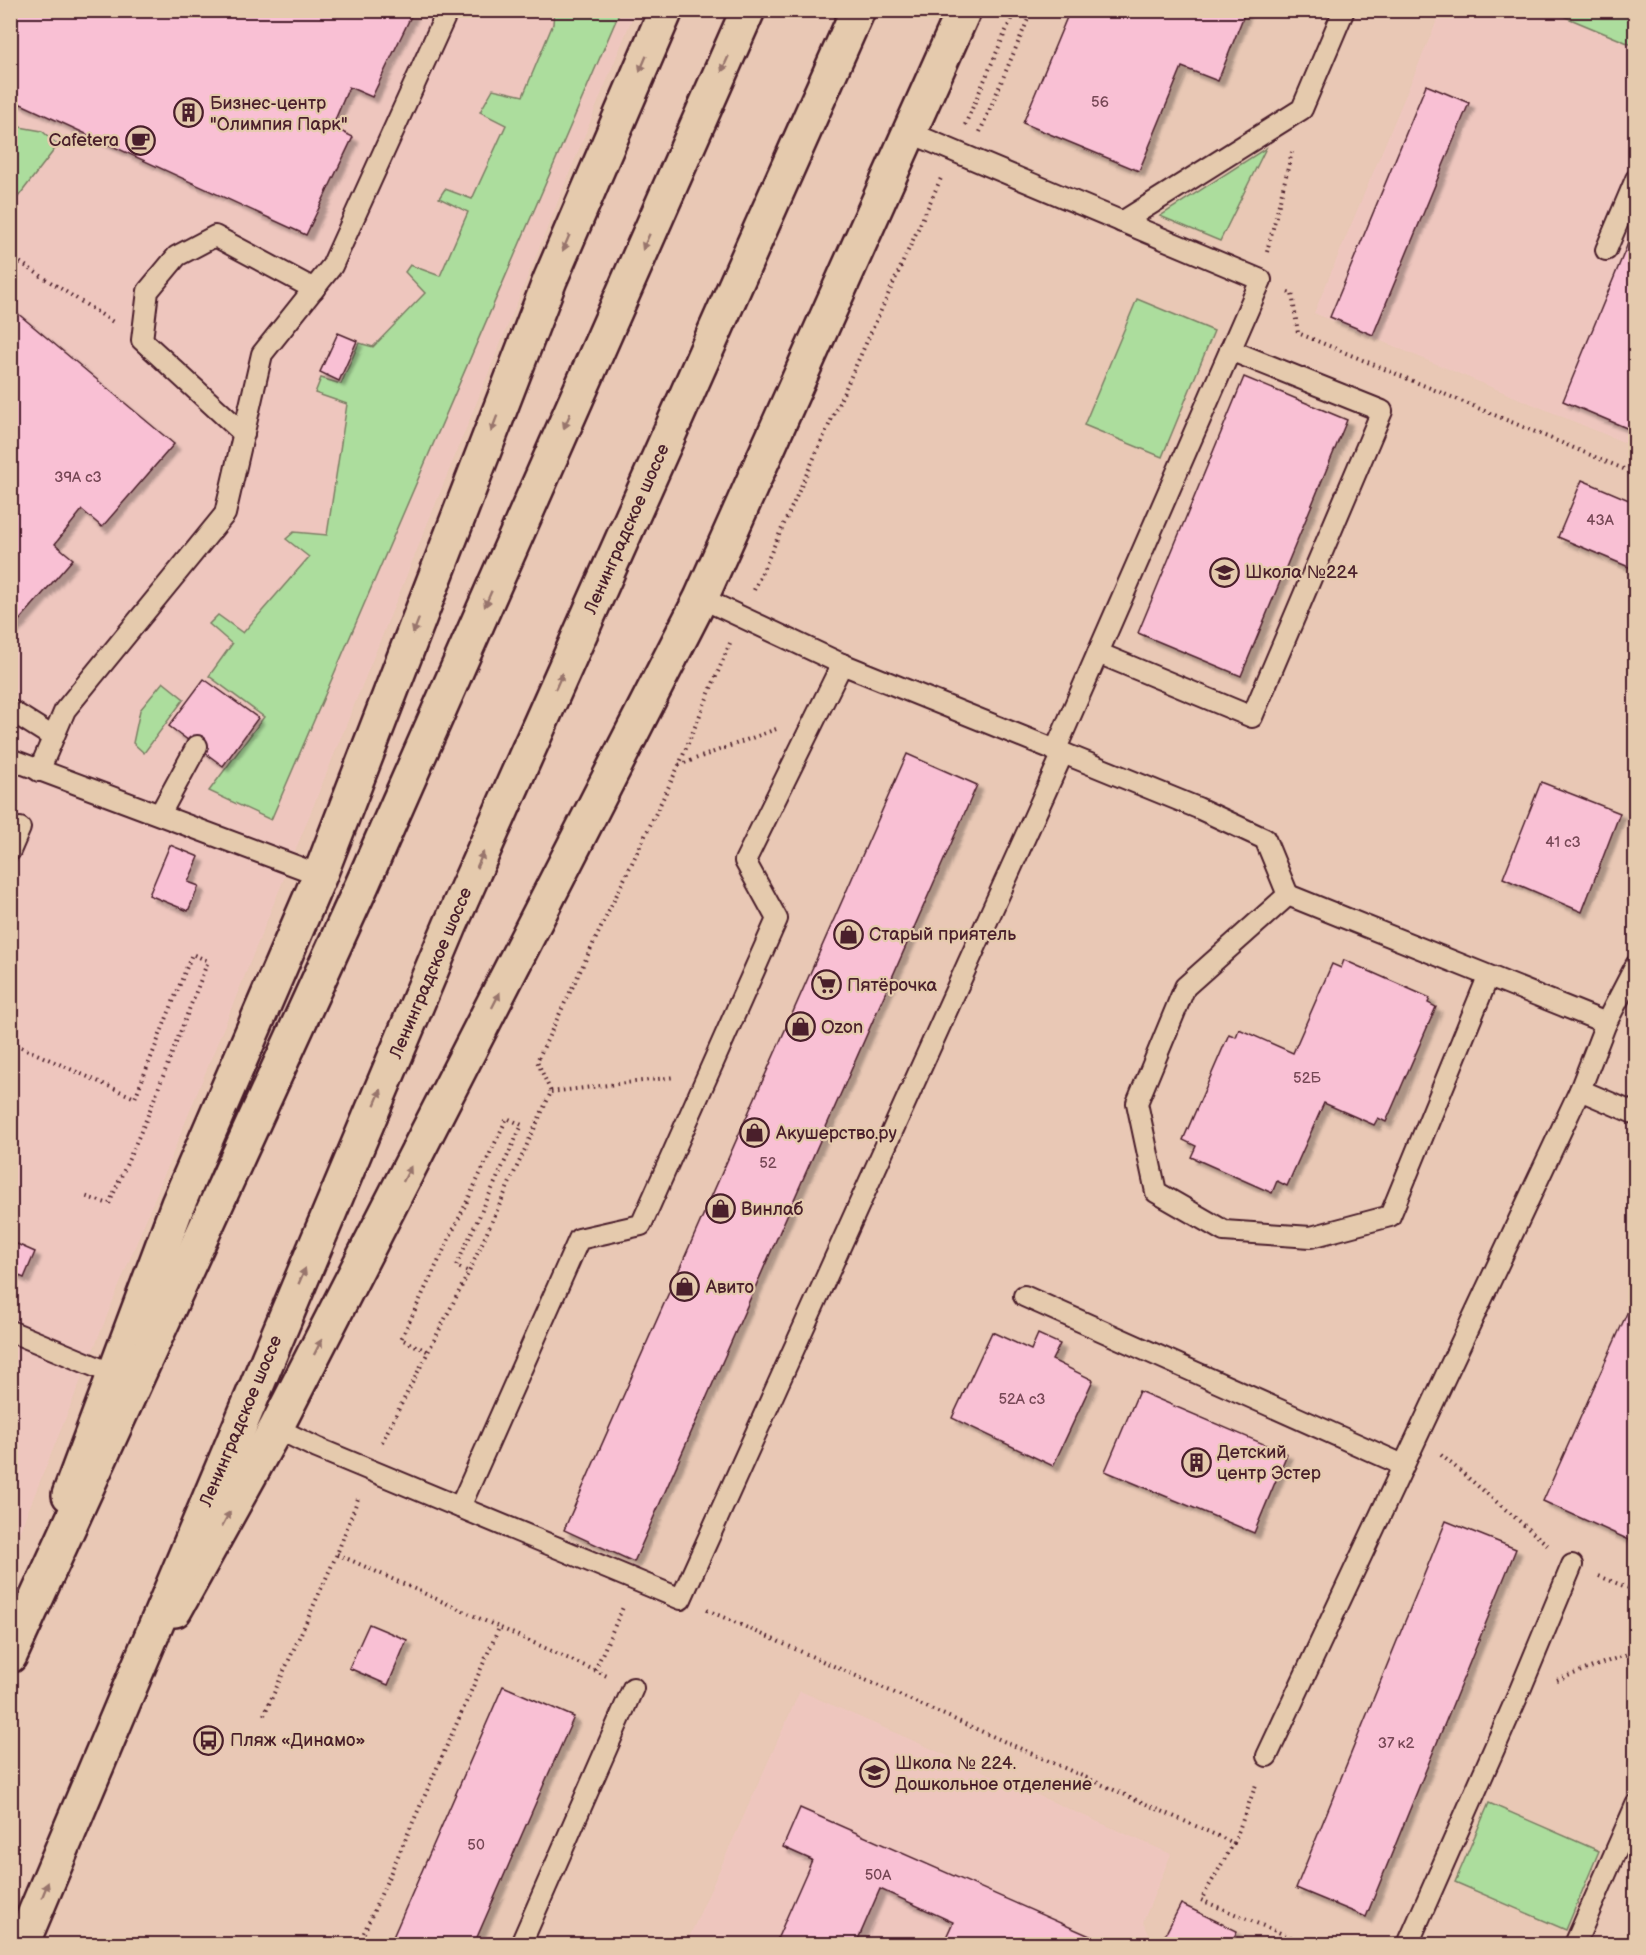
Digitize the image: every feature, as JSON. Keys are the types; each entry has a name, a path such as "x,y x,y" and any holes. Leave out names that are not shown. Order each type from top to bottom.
{"main road":[{"path":"11,1655 178,1204 320,874 550,280 666,10"},
{"path":"11,1655 362,885 748,10"},
{"name":"Ленинградское шоссе","path":"22,1944 450,926 858,10"},
{"path":"116,1717 276,1428 701,598 911,133 964,10"}],"lane":[{"path":"39,771 65,710 225,514 262,354 332,266 448,10"},
{"path":"1122,222 1302,109 1344,10"},
{"path":"276,1428 681,1599 1059,752 1098,653 1261,280 911,133"},
{"path":"1606,250 1635,179"},
{"path":"244,434 142,339 148,291 177,256 215,236 314,289"},
{"path":"1098,653 1252,717 1382,411 1230,350"},
{"path":"701,598 842,664 1198,808 1265,839 1288,894 1606,1023"},
{"path":"460,1507 579,1239 641,1225 777,919 745,861 842,664"},
{"path":"10,710 53,737"},
{"path":"160,814 197,746"},
{"path":"10,759 320,874"},
{"path":"10,851 20,828"},
{"path":"1288,894 1185,987 1137,1103 1156,1192 1224,1231 1311,1237 1390,1216 1488,977"},
{"path":"1267,1756 1580,1090 1606,1023 1635,965"},
{"path":"1580,1090 1635,1114"},
{"path":"1024,1296 1403,1465"},
{"path":"10,1331 114,1374"},
{"path":"1408,1944 1518,1695 1572,1565"},
{"path":"520,1944 633,1688"},
{"path":"1575,1944 1635,1804"}],"path":[{"path":"962,154 1015,10"},
{"path":"264,1715 338,1554 369,1469 469,1272 551,1092 537,1061 679,765 742,617 1032,10"},
{"path":"1302,109 1261,280 1292,293 1298,333 1635,474"},
{"path":"10,256 142,339"},
{"path":"679,765 819,713"},
{"path":"10,1042 135,1098 192,954 208,961 146,1120 109,1204 84,1196"},
{"path":"551,1092 709,1073"},
{"path":"427,1351 401,1339 507,1118 522,1125 456,1266 469,1272"},
{"path":"1418,1435 1572,1565 1635,1591"},
{"path":"338,1554 633,1688"},
{"path":"595,1671 635,1580"},
{"path":"681,1599 1234,1843"},
{"path":"359,1944 500,1628"},
{"path":"1518,1695 1635,1651"},
{"path":"1267,1756 1234,1843 1201,1900 1307,1944"}],"shaded area":[{"path":"11,11 635,11 11,1553"},
{"path":"1441,11 1635,11 1635,447 1314,313"},
{"name":"Школа № 224. Дошкольное отделение","path":"800,1691 1171,1854 1143,1922 1154,1944 686,1944"}],"green space":[{"path":"554,11 620,11 271,820 209,791 264,717 209,676 232,644 209,624 218,615 243,633 309,557 286,539 294,532 327,535 347,404 315,393 321,378 341,384 359,343 373,347 425,293 405,272 410,265 440,276 468,212 439,198 445,189 472,199 506,125 480,112 493,89 523,96 553,24"},
{"path":"1551,11 1635,11 1635,46"},
{"path":"14,126 42,131 58,145 11,206 10,131"},
{"path":"1266,148 1220,241 1160,216"},
{"path":"1137,299 1214,331 1162,457 1084,425"},
{"path":"163,682 184,699 144,753 133,743 140,710"},
{"path":"1489,1803 1599,1851 1566,1930 1455,1882"}],"building":[{"name":"Бизнес-центр \"Олимпия Парк\"","path":"10,10 414,10 372,97 349,87 332,127 353,137 306,235 10,99"},
{"path":"1070,10 1246,10 1218,81 1182,67 1139,171 1023,123"},
{"path":"1426,85 1469,103 1373,335 1330,317"},
{"path":"1636,224 1636,432 1563,401"},
{"path":"10,307 174,444 102,527 82,510 55,544 73,559 10,631"},
{"path":"338,333 357,341 339,381 320,372"},
{"name":"Школа №224","path":"1244,377 1347,420 1241,676 1138,633"},
{"path":"1582,480 1636,503 1636,570 1558,537"},
{"path":"204,679 258,718 223,766 169,726"},
{"path":"907,754 977,785 634,1562 564,1530"},
{"path":"1541,782 1620,813 1582,912 1503,878"},
{"path":"170,845 199,857 188,882 199,886 188,911 149,895"},
{"path":"1344,960 1430,998 1428,1003 1436,1007 1386,1122 1378,1118 1374,1125 1324,1103 1287,1186 1277,1181 1272,1193 1191,1157 1196,1146 1183,1140 1229,1034 1236,1037 1239,1029 1293,1053 1332,964 1341,968"},
{"path":"10,1241 35,1252 24,1278 10,1272"},
{"path":"1636,1293 1635,1471 1636,1543 1543,1501"},
{"path":"992,1332 1031,1350 1038,1334 1060,1344 1052,1360 1093,1380 1053,1466 952,1418"},
{"name":"Детский центр Эстер","path":"1139,1391 1287,1454 1254,1533 1105,1471"},
{"path":"1446,1521 1516,1549 1366,1917 1296,1888"},
{"path":"369,1624 407,1640 388,1685 349,1668"},
{"path":"503,1686 574,1717 474,1944 390,1944"},
{"path":"800,1808 1108,1944 943,1944 953,1922 880,1889 856,1944 775,1944 812,1860 783,1847"},
{"path":"1181,1904 1237,1931 1231,1944 1169,1944 1162,1941"}],"place":[{"name":"Бизнес-центр \"Олимпия Парк\"","path":"189,113"},
{"name":"Cafetera","path":"140,140"},
{"name":"Школа №224","path":"1224,572"},
{"name":"Старый приятель","path":"848,934"},
{"name":"Пятёрочка","path":"826,985"},
{"name":"Ozon","path":"800,1027"},
{"name":"Акушерство.ру","path":"755,1133"},
{"name":"Винлаб","path":"720,1209"},
{"name":"Авито","path":"685,1287"},
{"name":"Детский центр Эстер","path":"1196,1462"},
{"name":"Пляж «Динамо»","path":"209,1740"},
{"name":"Школа № 224. Дошкольное отделение","path":"874,1773"}]}
